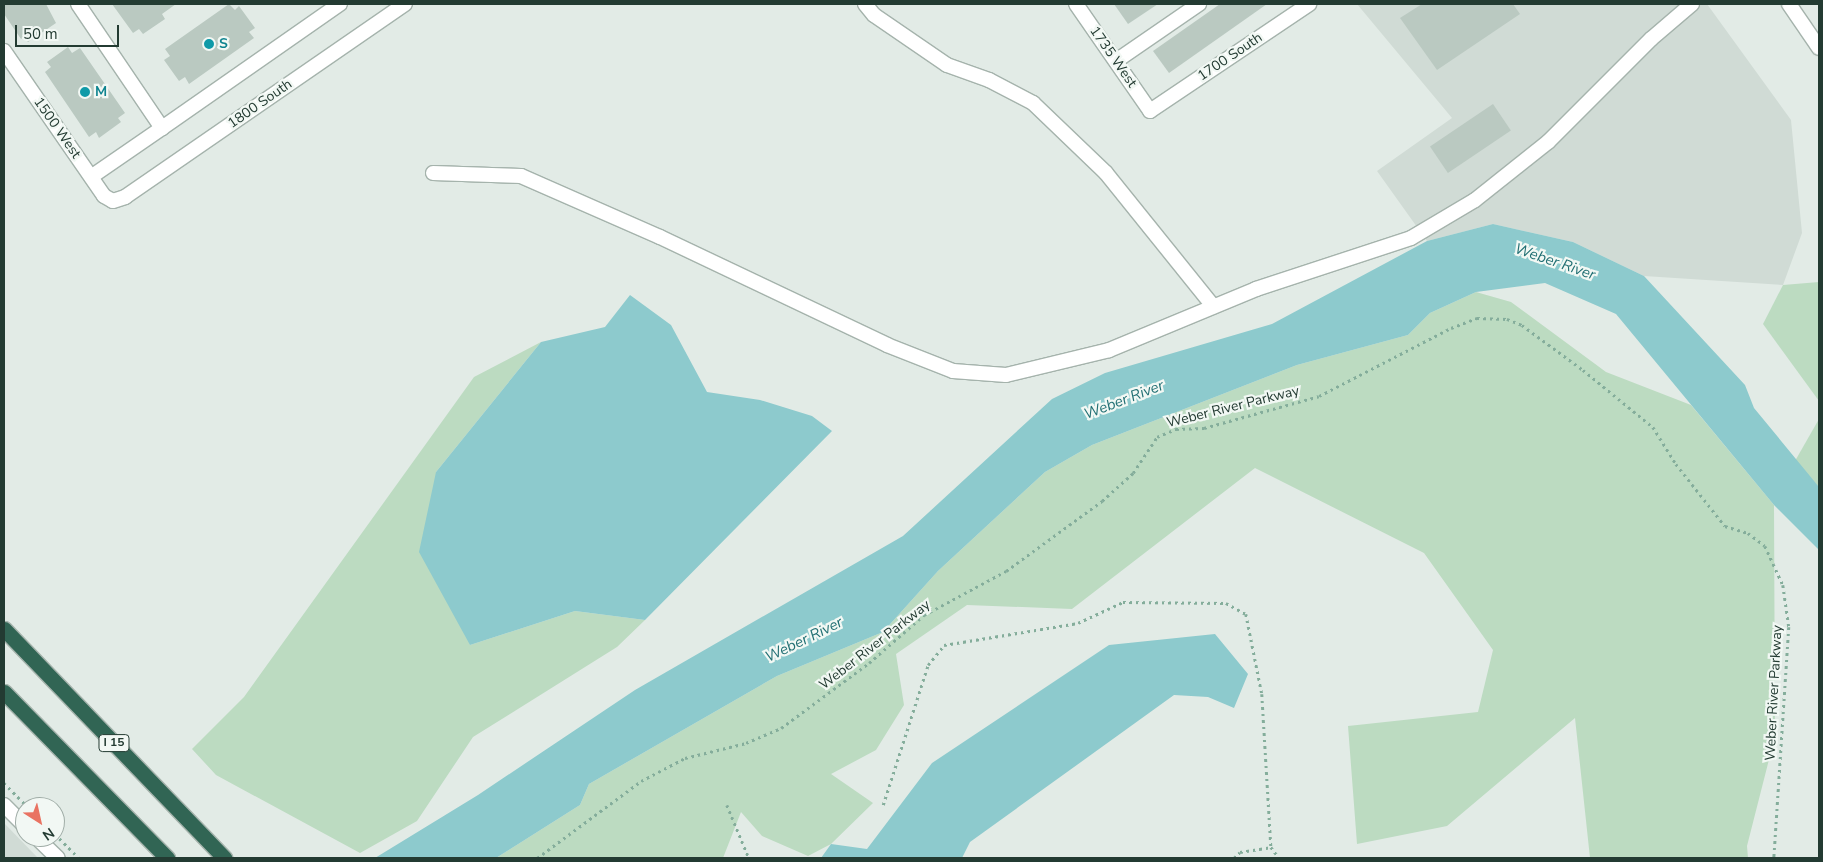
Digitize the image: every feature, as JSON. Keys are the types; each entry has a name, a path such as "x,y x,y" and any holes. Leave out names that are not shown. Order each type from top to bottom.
{"highway":[{"name":"I 15","path":"4,629 224,858"},
{"path":"4,692 167,858"}],"street":[{"path":"78,4 162,128"},
{"path":"91,177 340,4"},
{"name":"1800 South","path":"113,201 125,197 405,4"},
{"path":"865,4 874,15 947,65 989,80 1033,102 1106,174 1213,306"},
{"name":"1735 West","path":"1076,4 1150,111"},
{"path":"1116,62 1199,4"},
{"name":"1700 South","path":"1150,111 1309,4"},
{"path":"432,173 521,176 660,236 887,345 953,371 1006,375 1109,350 1213,306 1330,263 1411,238 1475,200 1548,142 1692,4"},
{"path":"1789,4 1819,48"},
{"name":"1500 West","path":"4,51 104,196 113,201"},
{"path":"4,805 15,816"},
{"path":"46,847 58,858"}],"path":[{"name":"Weber River Parkway","path":"537,858 641,781 685,758 746,743 781,728 869,663 924,615 1006,570 1102,501 1133,474 1157,437 1176,429 1204,428 1319,396 1451,328 1477,318 1507,319 1522,326 1584,370 1653,427 1676,464 1725,526 1748,533 1765,546 1783,585 1789,627 1774,858"},
{"path":"883,805 928,665 944,644 1078,623 1124,602 1226,603 1246,614 1262,694 1271,847 1279,858"},
{"path":"4,783 18,797"},
{"path":"727,805 749,858"},
{"path":"1234,858 1240,852 1271,847"}],"shaded area":[{"path":"1357,4 1707,4 1791,120 1802,233 1783,285 1644,276 1573,242 1493,224 1427,241 1377,171 1452,118"},
{"path":"4,823 15,834 15,847 27,847 38,858 4,858"}],"green space":[{"path":"1819,282 1819,401 1763,324 1783,285"},
{"path":"1476,292 1511,302 1606,372 1691,405 1774,505 1775,736 1747,846 1748,858 1590,858 1575,718 1447,826 1357,844 1348,726 1478,712 1493,650 1424,553 1255,468 1072,609 967,605 896,654 904,705 876,750 831,774 873,803 831,844 808,856 762,836 741,812 723,858 496,858 580,805 589,784 777,676 883,632 938,571 1045,472 1092,445 1297,365 1408,335 1430,313"},
{"path":"541,342 436,472 470,645 575,611 645,620 617,647 473,737 417,821 360,853 216,775 192,749 244,697 474,377"},
{"path":"1819,419 1819,487 1795,461"}],"water":[{"name":"Weber River","path":"1493,224 1573,242 1644,276 1745,385 1754,408 1819,487 1819,550 1774,505 1616,314 1545,283 1476,292 1430,313 1408,335 1297,365 1092,445 1045,472 938,571 883,632 777,676 589,784 580,805 496,858 375,858 478,795 635,690 903,536 1052,399 1105,373 1272,324 1427,241"},
{"path":"630,295 671,325 707,392 760,400 812,416 832,431 645,620 575,611 470,645 419,552 436,472 541,342 605,327"},
{"path":"1215,634 1248,674 1234,708 1208,697 1174,695 970,842 962,858 821,858 831,844 867,849 932,763 1109,645"}],"building":[{"path":"4,4 46,4 56,23 28,42 24,37 21,39 4,14"},
{"path":"112,4 176,4 162,14 165,19 143,34 139,29 133,33"},
{"name":"S","path":"229,4 235,10 239,6 255,28 249,32 254,38 189,84 185,77 179,81 164,60 170,56 165,49"},
{"path":"1114,4 1158,4 1128,24"},
{"path":"1220,4 1267,4 1169,73 1153,51"},
{"path":"1422,4 1513,4 1520,14 1437,70 1400,18"},
{"name":"M","path":"68,47 72,53 80,48 125,113 118,118 121,122 99,138 96,132 89,137 45,72 51,67 47,62"},
{"path":"1493,104 1511,131 1448,173 1430,146"}],"place":[{"name":"S","path":"209,44"},
{"name":"M","path":"85,92"}]}
